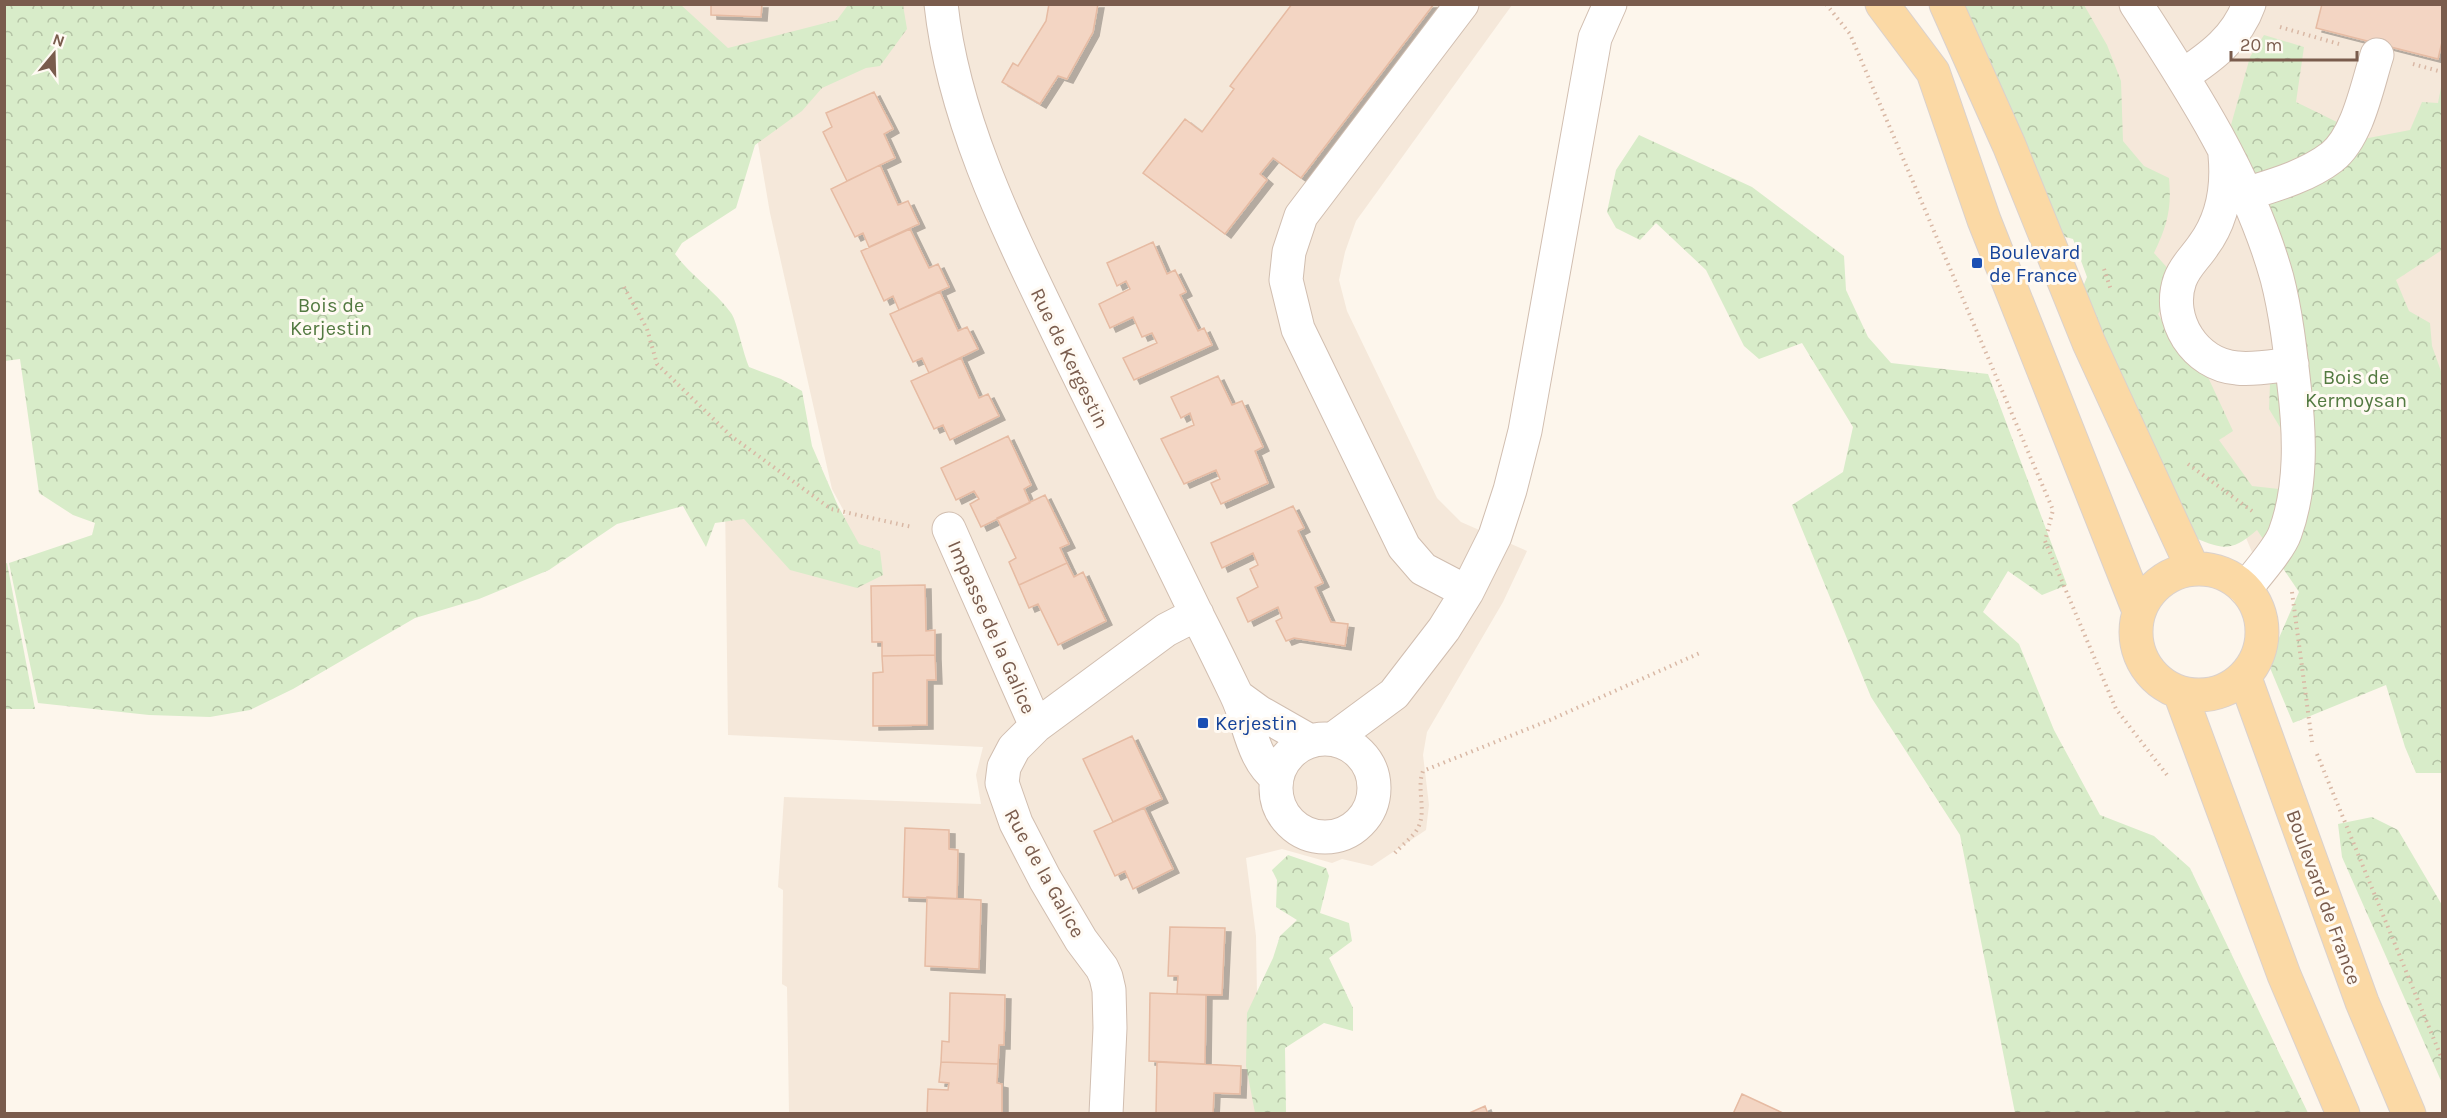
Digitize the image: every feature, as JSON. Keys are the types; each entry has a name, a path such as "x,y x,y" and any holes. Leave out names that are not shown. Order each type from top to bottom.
{"main road":[{"path":"1882,4 1933,72 1984,220 2139,611"},
{"path":"1946,4 2009,145 2089,344 2193,569"},
{"path":"2193,569 2210,570 2227,575 2250,594 2262,620 2262,641 2255,663 2245,678 2214,695 2197,696 2180,693 2157,680 2142,661 2135,634 2139,611 2147,595 2160,582 2175,573 2193,569"},
{"name":"Boulevard de France","path":"2245,678 2362,1002 2409,1113"},
{"path":"2180,693 2284,975 2343,1113"}],"street":[{"name":"Rue de Kergestin","path":"941,4 947,43 967,115 979,152 1018,249 1238,696 1258,755 1277,778"},
{"path":"1462,4 1301,216 1289,252 1286,280 1298,329 1404,547 1422,569 1467,592"},
{"path":"1394,694 1322,740 1295,749 1286,758 1277,778 1277,800 1282,814 1292,825 1305,833 1333,838 1358,826 1369,812 1375,795 1375,778 1368,763 1394,694 1444,629 1467,592 1495,536 1525,431 1594,38 1610,4"},
{"path":"1586,84 1608,38 1630,4"},
{"path":"2136,4 2182,76 2224,149 2246,194 2277,279 2292,364 2299,460 2285,535 2245,589"},
{"path":"2182,76 2204,62 2233,35 2241,24 2249,4"},
{"path":"2246,194 2310,171 2333,156 2356,121 2377,55"},
{"path":"2224,149 2226,173 2220,216 2203,247 2188,263 2180,282 2176,301 2178,319 2186,337 2201,352 2219,363 2236,368 2292,364"},
{"path":"2203,247 2225,235 2260,229"},
{"name":"Impasse de la Galice","path":"949,529 1035,726"},
{"name":"Rue de la Galice","path":"1106,1113 1110,1028 1109,990 1106,977 1045,879 1016,823 1002,783 1004,767 1024,736 1035,726 1166,630 1197,614"},
{"name":"Rue de Kergestin","path":"1238,696 1259,712 1322,740 1347,744 1359,751 1368,763"}],"path":[{"path":"2099,260 2110,281 2112,291"},
{"path":"624,287 646,329 657,364 731,436 831,509 940,534 949,529"},
{"path":"2183,461 2285,535 2309,730 2313,744 2442,1059"},
{"path":"1395,853 1417,828 1421,814 1419,781 1423,771 1550,720 1702,652"}],"shaded area":[{"path":"583,5 1512,5 1356,221 1345,252 1339,280 1347,311 1437,498 1461,522 1527,551 1503,602 1427,732 1423,755 1429,805 1426,830 1372,866 1342,859 1332,863 1282,849 1246,858 1256,936 1259,1113 789,1113 787,987 782,984 783,890 778,887 784,797 981,804 976,775 983,747 728,735 725,498 846,515 832,489 770,213 748,85"},
{"path":"2021,5 2442,5 2442,571 2252,552"}],"green space":[{"name":"Bois de Kerjestin","path":"4,5 681,5 728,48 837,20 848,5 903,5 907,29 880,66 866,68 822,88 802,111 755,145 736,208 682,243 675,254 731,313 749,367 781,379 802,391 812,446 838,506 859,544 880,551 883,575 857,588 790,570 744,519 715,523 706,547 683,506 617,524 549,570 479,599 415,618 293,689 250,710 210,717 149,715 38,703 9,563 92,535 95,523 73,515 39,493 20,359 5,361"},
{"name":"Bois de Kermoysan","path":"1959,5 2084,5 2107,45 2121,81 2123,141 2144,166 2169,178 2168,217 2154,253 2180,282 2158,314 2183,357 2207,375 2233,431 2219,440 2252,486 2305,492 2295,452 2269,409 2271,357 2280,322 2261,229 2231,125 2250,57 2264,35 2304,47 2296,102 2341,124 2358,140 2410,130 2422,102 2438,103 2442,82 2442,250 2396,280 2409,311 2430,323 2432,346 2442,374 2442,773 2416,773 2405,747 2386,685 2293,723 2268,663 2299,592 2257,530 2239,543 2224,547 2188,535 2080,294 2087,277 2073,239 2051,233"},
{"path":"1639,135 1752,187 1844,256 1846,290 1868,337 1891,363 1988,374 2067,585 2042,595 2008,571 1983,612 2019,644 2054,730 2100,815 2154,836 2190,868 2308,1113 2015,1113 1960,835 1871,697 1792,505 1843,472 1853,427 1802,343 1759,359 1744,346 1706,270 1656,223 1640,240 1616,228 1607,212 1616,170"},
{"path":"7,563 35,709 5,709 4,564"},
{"path":"2372,817 2398,830 2442,905 2442,1083 2342,857 2338,824"},
{"path":"1288,855 1326,868 1329,876 1320,913 1349,923 1352,941 1329,958 1353,1008 1353,1031 1324,1023 1285,1048 1286,1113 1255,1113 1246,1066 1247,1013 1273,958 1280,936 1297,920 1276,907 1277,880 1272,870"}],"building":[{"path":"711,4 762,4 761,17 711,15"},
{"path":"1049,4 1098,4 1093,32 1067,79 1058,76 1040,104 1002,82 1013,63 1018,66 1046,21"},
{"path":"1292,4 1434,4 1301,178 1273,158 1260,174 1267,180 1225,234 1143,173 1185,119 1202,132 1234,89 1230,86"},
{"path":"2322,4 2442,4 2442,42 2438,59 2316,28"},
{"path":"874,92 893,129 884,134 895,158 847,181 823,132 832,127 826,113"},
{"path":"880,165 898,205 908,201 919,224 869,247 863,233 855,237 831,189"},
{"path":"910,229 929,268 938,264 949,287 899,310 893,296 884,301 861,251"},
{"path":"1153,242 1167,274 1175,270 1186,292 1180,295 1198,331 1204,328 1212,345 1134,380 1123,358 1157,343 1152,333 1142,337 1133,317 1110,328 1099,304 1130,289 1126,281 1117,286 1107,263"},
{"path":"940,292 958,331 967,327 978,349 929,373 922,358 913,362 890,314"},
{"path":"961,358 979,398 988,394 999,416 950,440 943,425 934,429 911,381"},
{"path":"1218,376 1232,405 1242,401 1263,447 1255,451 1268,483 1221,504 1211,483 1220,479 1216,470 1184,484 1161,439 1194,425 1190,413 1181,418 1171,397"},
{"path":"1008,436 1031,485 1024,489 1030,503 981,527 970,504 979,499 974,491 956,500 941,468"},
{"path":"1045,495 1069,544 1060,548 1067,563 1019,585 1009,562 1016,558 997,518"},
{"path":"1293,506 1304,528 1298,531 1323,583 1315,587 1331,622 1348,624 1345,646 1294,638 1286,641 1276,621 1282,618 1278,607 1248,622 1237,598 1258,587 1250,569 1258,565 1253,553 1222,568 1211,543"},
{"path":"1067,563 1074,577 1083,572 1106,621 1058,645 1038,604 1029,608 1019,585"},
{"path":"925,585 926,631 935,630 935,655 882,656 882,642 872,642 871,586"},
{"path":"935,655 936,680 927,680 927,725 873,726 873,673 883,672 882,656"},
{"path":"1132,736 1162,799 1113,822 1083,759"},
{"path":"1144,808 1173,869 1133,889 1125,871 1115,876 1094,831"},
{"path":"905,828 949,830 949,849 958,850 957,899 903,897"},
{"path":"927,897 981,900 979,969 925,966"},
{"path":"1170,927 1225,928 1222,995 1177,994 1178,976 1168,976"},
{"path":"950,993 1005,995 1004,1045 999,1045 998,1064 941,1062 942,1041 949,1042"},
{"path":"1150,993 1206,995 1205,1064 1149,1061"},
{"path":"941,1062 998,1064 997,1083 1002,1084 1002,1114 927,1114 928,1089 948,1090 949,1083 939,1082"},
{"path":"1157,1062 1241,1066 1240,1094 1214,1093 1213,1114 1156,1114"},
{"path":"1742,1094 1785,1114 1733,1114"},
{"path":"1485,1106 1488,1114 1467,1114"}],"place":[{"name":"Boulevard de France","path":"1977,263"},
{"name":"Kerjestin","path":"1203,723"}]}
